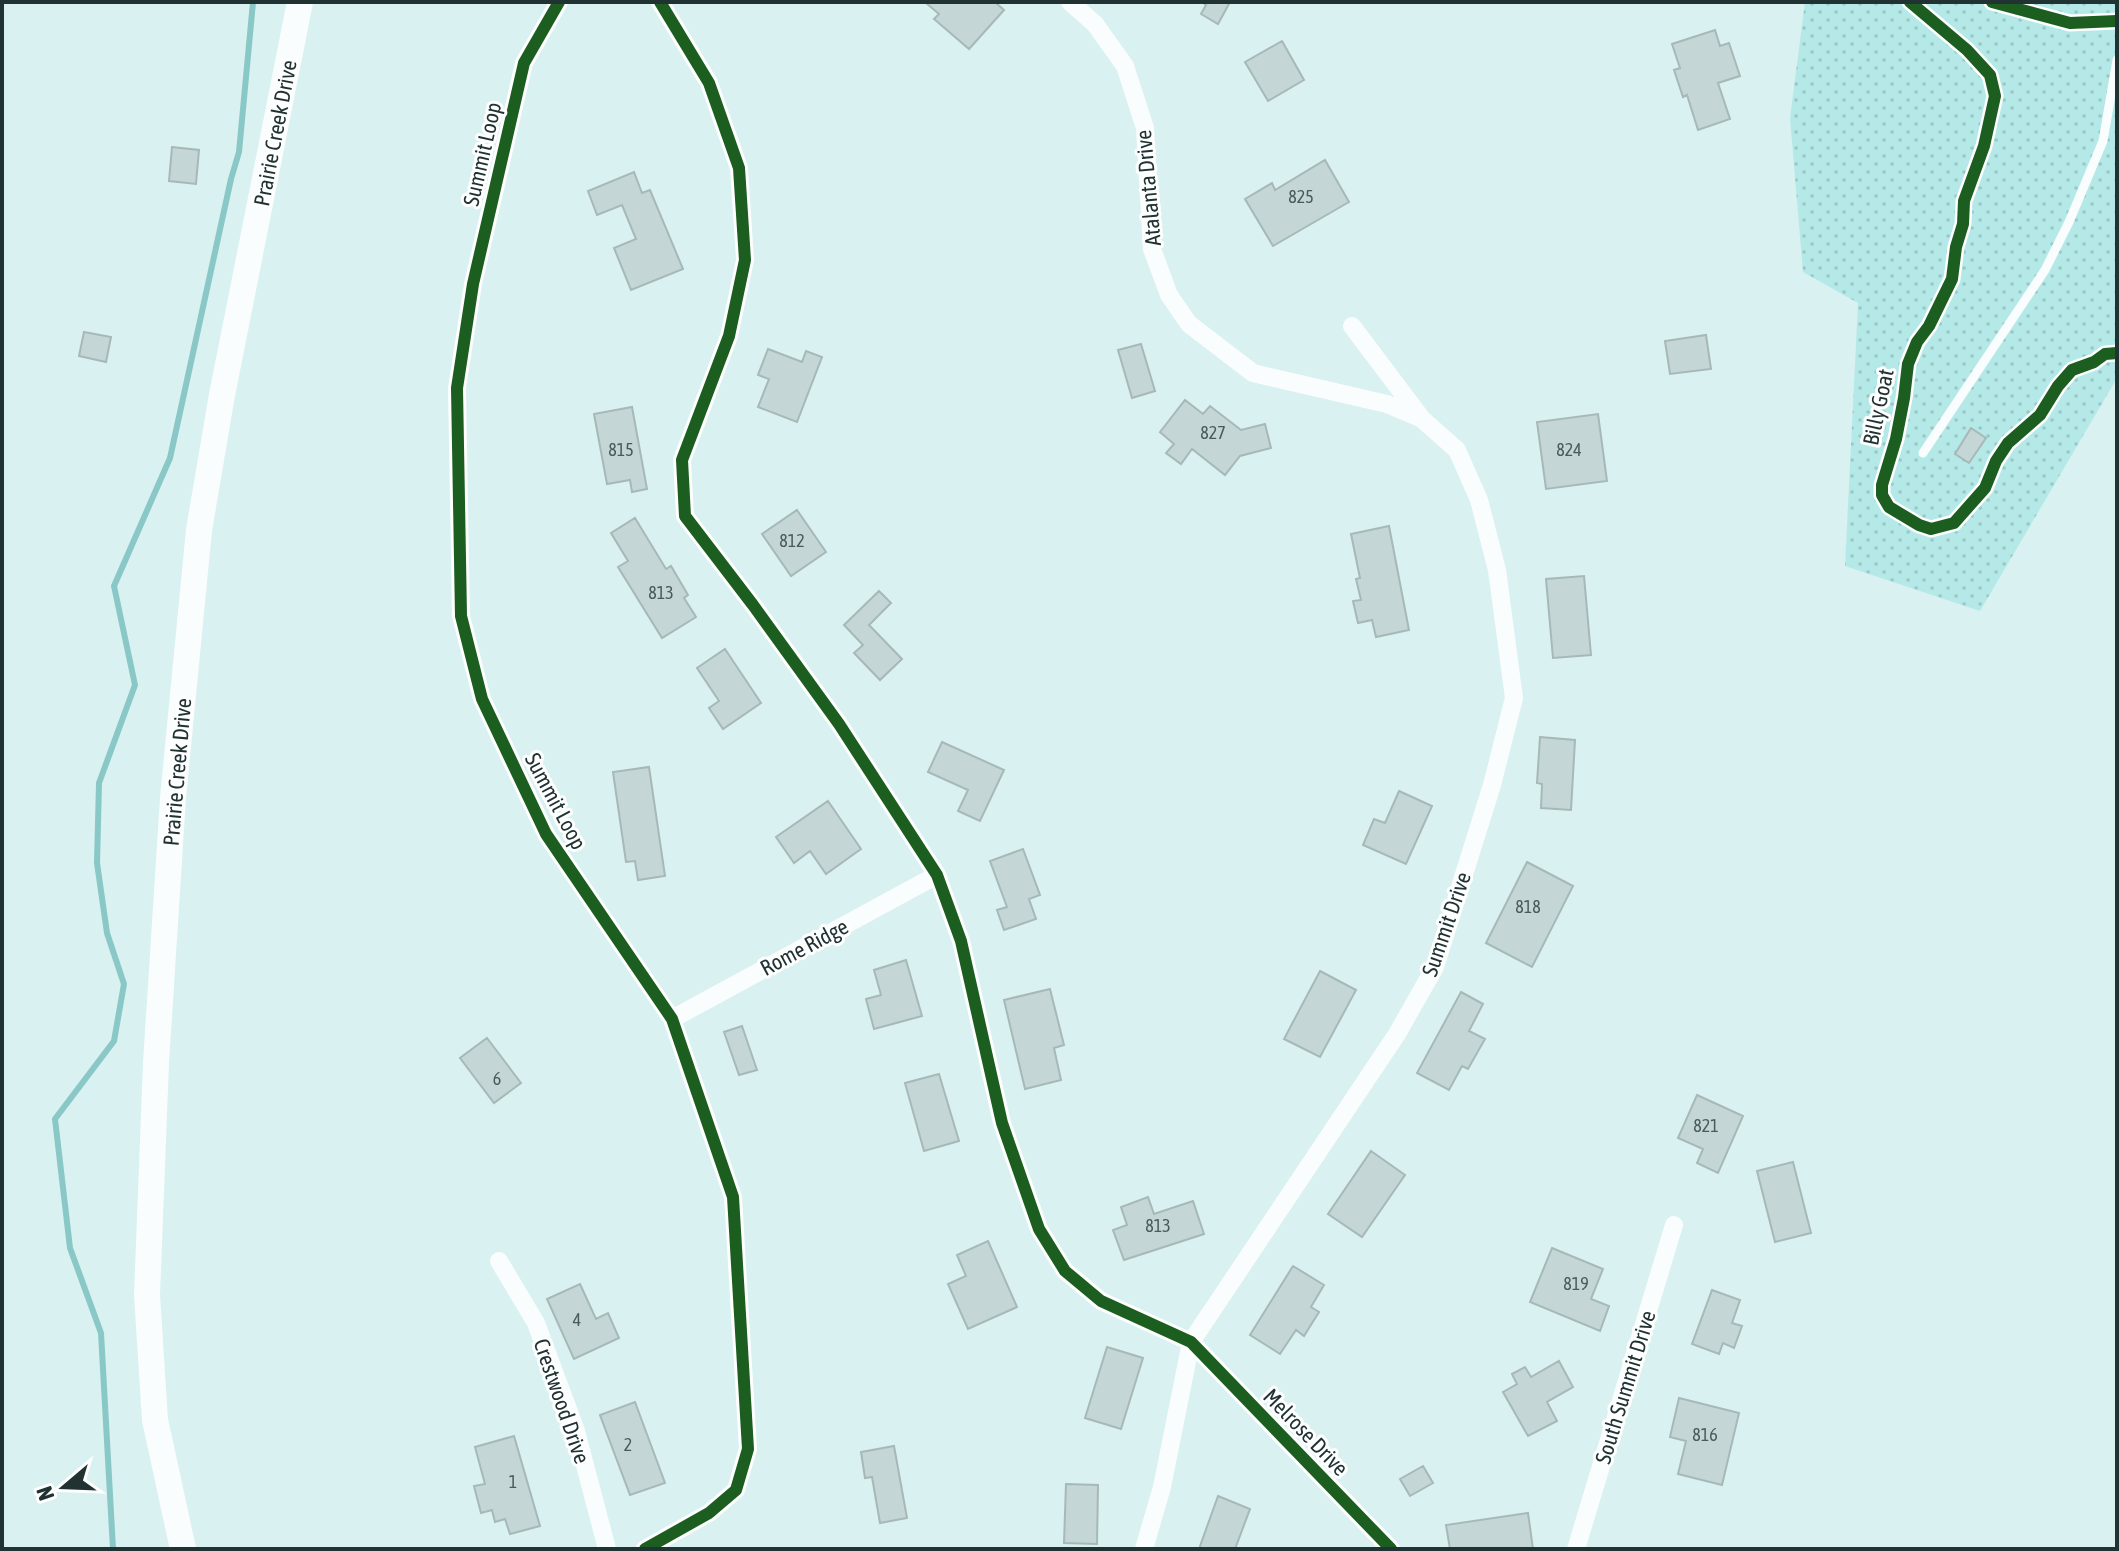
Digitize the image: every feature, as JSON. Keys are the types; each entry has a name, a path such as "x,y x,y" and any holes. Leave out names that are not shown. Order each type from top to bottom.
{"main road":[{"name":"Prairie Creek Drive","path":"183,1549 155,1420 147,1295 156,1063 173,798 199,530 222,395 300,2"}],"street":[{"name":"Summit Loop","path":"559,2 524,63 471,299 457,388 461,616 482,699 546,834 672,1019 733,1197 748,1449 736,1490 709,1513 645,1549"},
{"path":"660,2 709,83 739,168 745,260 729,336 682,460 685,516 839,724 937,875 961,941 1002,1123 1039,1229 1065,1271 1101,1301 1191,1342"},
{"name":"Atalanta Drive","path":"1070,2 1095,24 1125,66 1145,128 1152,249 1169,295 1189,324 1253,373 1387,404 1422,419"},
{"name":"Summit Drive","path":"1144,1549 1162,1487 1191,1342 1397,1034 1435,967 1492,785 1514,698 1497,570 1479,500 1457,450 1422,419 1352,326"},
{"name":"Rome Ridge","path":"672,1019 937,875"},
{"name":"South Summit Drive","path":"1576,1549 1674,1225"},
{"name":"Crestwood Drive","path":"499,1261 536,1323 576,1431 607,1549"},
{"name":"Melrose Drive","path":"1191,1342 1391,1549"}],"lane":[{"path":"1923,453 2045,270 2069,222 2103,141 2117,60"}],"shaded area":[{"path":"1805,2 2117,2 2117,378 1980,611 1845,566 1858,303 1803,272 1790,118"}],"building":[{"path":"995,2 1004,10 969,49 934,19 939,14 926,3"},
{"path":"1202,2 1230,2 1218,24 1201,14 1206,5"},
{"path":"1715,30 1720,46 1729,43 1740,76 1718,83 1730,119 1698,130 1687,95 1683,97 1674,70 1680,68 1672,44"},
{"path":"1282,41 1304,80 1268,101 1245,62"},
{"path":"172,147 199,150 196,184 169,181"},
{"path":"1325,160 1349,202 1273,246 1245,199 1272,183 1275,190"},
{"path":"634,172 642,193 650,190 683,269 631,290 614,248 636,239 622,205 597,215 588,191"},
{"path":"84,332 111,337 106,362 79,356"},
{"path":"1706,335 1711,369 1670,374 1665,341"},
{"path":"1141,344 1155,391 1132,398 1118,350"},
{"path":"768,349 802,362 806,351 822,357 797,422 758,407 769,379 758,375"},
{"path":"1185,400 1203,414 1210,406 1241,430 1265,424 1271,448 1240,456 1225,475 1192,449 1181,464 1166,453 1174,444 1160,432"},
{"path":"632,407 647,489 632,492 630,480 607,484 594,414"},
{"path":"1598,414 1607,481 1546,489 1537,422"},
{"path":"1971,428 1986,438 1969,463 1955,454"},
{"path":"797,510 826,552 791,576 762,534"},
{"path":"635,518 666,569 671,566 688,595 684,598 696,617 662,638 618,567 628,561 611,533"},
{"path":"1389,526 1409,630 1376,637 1372,620 1358,623 1353,601 1361,600 1356,579 1360,578 1351,534"},
{"path":"1584,576 1591,655 1553,658 1546,579"},
{"path":"879,591 891,603 869,625 902,659 880,680 854,653 863,645 844,625"},
{"path":"725,649 761,703 723,729 709,708 719,701 697,668"},
{"path":"1540,737 1575,740 1571,810 1541,808 1542,784 1537,783"},
{"path":"942,742 1004,770 980,821 958,811 968,790 928,772"},
{"path":"649,767 665,876 638,880 635,861 626,862 613,772"},
{"path":"1399,791 1432,806 1406,864 1363,845 1374,819 1385,823"},
{"path":"828,801 861,849 826,874 810,851 794,863 776,837"},
{"path":"1023,849 1040,895 1029,899 1036,919 1004,930 997,910 1007,907 990,861"},
{"path":"1527,862 1573,886 1532,967 1486,943"},
{"path":"906,960 922,1016 874,1029 866,999 881,995 874,970"},
{"path":"1320,971 1356,990 1320,1057 1284,1039"},
{"path":"1050,989 1064,1045 1054,1048 1061,1080 1025,1089 1004,1000"},
{"path":"1461,992 1483,1004 1469,1031 1485,1039 1468,1069 1462,1066 1449,1090 1417,1073"},
{"path":"742,1026 757,1070 739,1075 724,1032"},
{"path":"487,1038 521,1083 494,1103 460,1058"},
{"path":"939,1074 959,1141 924,1151 905,1083"},
{"path":"1697,1095 1743,1116 1718,1173 1697,1163 1703,1149 1678,1138"},
{"path":"1371,1151 1405,1175 1362,1237 1328,1214"},
{"path":"1793,1162 1811,1233 1775,1242 1757,1171"},
{"path":"1148,1197 1154,1214 1193,1201 1204,1234 1124,1260 1113,1230 1127,1225 1121,1207"},
{"path":"988,1241 1017,1307 968,1329 948,1284 966,1276 957,1255"},
{"path":"1552,1248 1603,1269 1591,1299 1609,1306 1600,1331 1530,1302"},
{"path":"1293,1266 1324,1285 1311,1307 1319,1312 1304,1336 1296,1330 1280,1354 1250,1335"},
{"path":"580,1284 596,1319 608,1313 619,1338 574,1359 547,1299"},
{"path":"1712,1290 1740,1300 1732,1323 1742,1326 1734,1348 1723,1343 1719,1354 1692,1344"},
{"path":"1107,1347 1143,1358 1121,1429 1085,1418"},
{"path":"1559,1361 1573,1387 1547,1402 1557,1421 1528,1436 1503,1392 1517,1384 1512,1374 1525,1367 1531,1377"},
{"path":"1679,1398 1739,1413 1722,1485 1678,1474 1686,1441 1670,1437"},
{"path":"635,1402 665,1483 630,1495 600,1415"},
{"path":"514,1436 540,1526 510,1534 505,1519 495,1522 492,1510 481,1513 474,1486 485,1484 475,1447"},
{"path":"894,1446 907,1518 880,1523 872,1477 865,1478 861,1452"},
{"path":"1423,1466 1433,1483 1410,1496 1400,1479"},
{"path":"1066,1484 1098,1485 1097,1544 1064,1543"},
{"path":"1218,1496 1250,1509 1235,1549 1199,1549"},
{"path":"1528,1513 1533,1549 1450,1549 1446,1525"}],"waterway":[{"path":"113,1549 101,1333 70,1248 55,1119 114,1041 124,984 107,933 97,863 99,783 135,685 114,586 170,458 239,152 253,2"}],"cycle path":[{"path":"559,2 524,63 473,284 457,388 461,616 482,699 546,834 672,1019 733,1197 748,1449 736,1490 709,1513 645,1549"},
{"path":"660,2 709,83 739,168 745,260 729,336 682,460 685,516 839,724 937,875 961,941 1002,1123 1039,1229 1065,1271 1101,1301 1191,1342 1391,1549"},
{"name":"Billy Goat","path":"1910,2 1967,50 1990,75 1995,96 1984,146 1964,201 1963,224 1952,279 1908,364 1896,439 1882,485 1882,495 1889,507 1931,529 1954,523 1985,488 1996,461 2008,443 2040,415 2072,370 2105,354 2117,353"},
{"path":"1992,2 2070,23 2117,21"}]}
